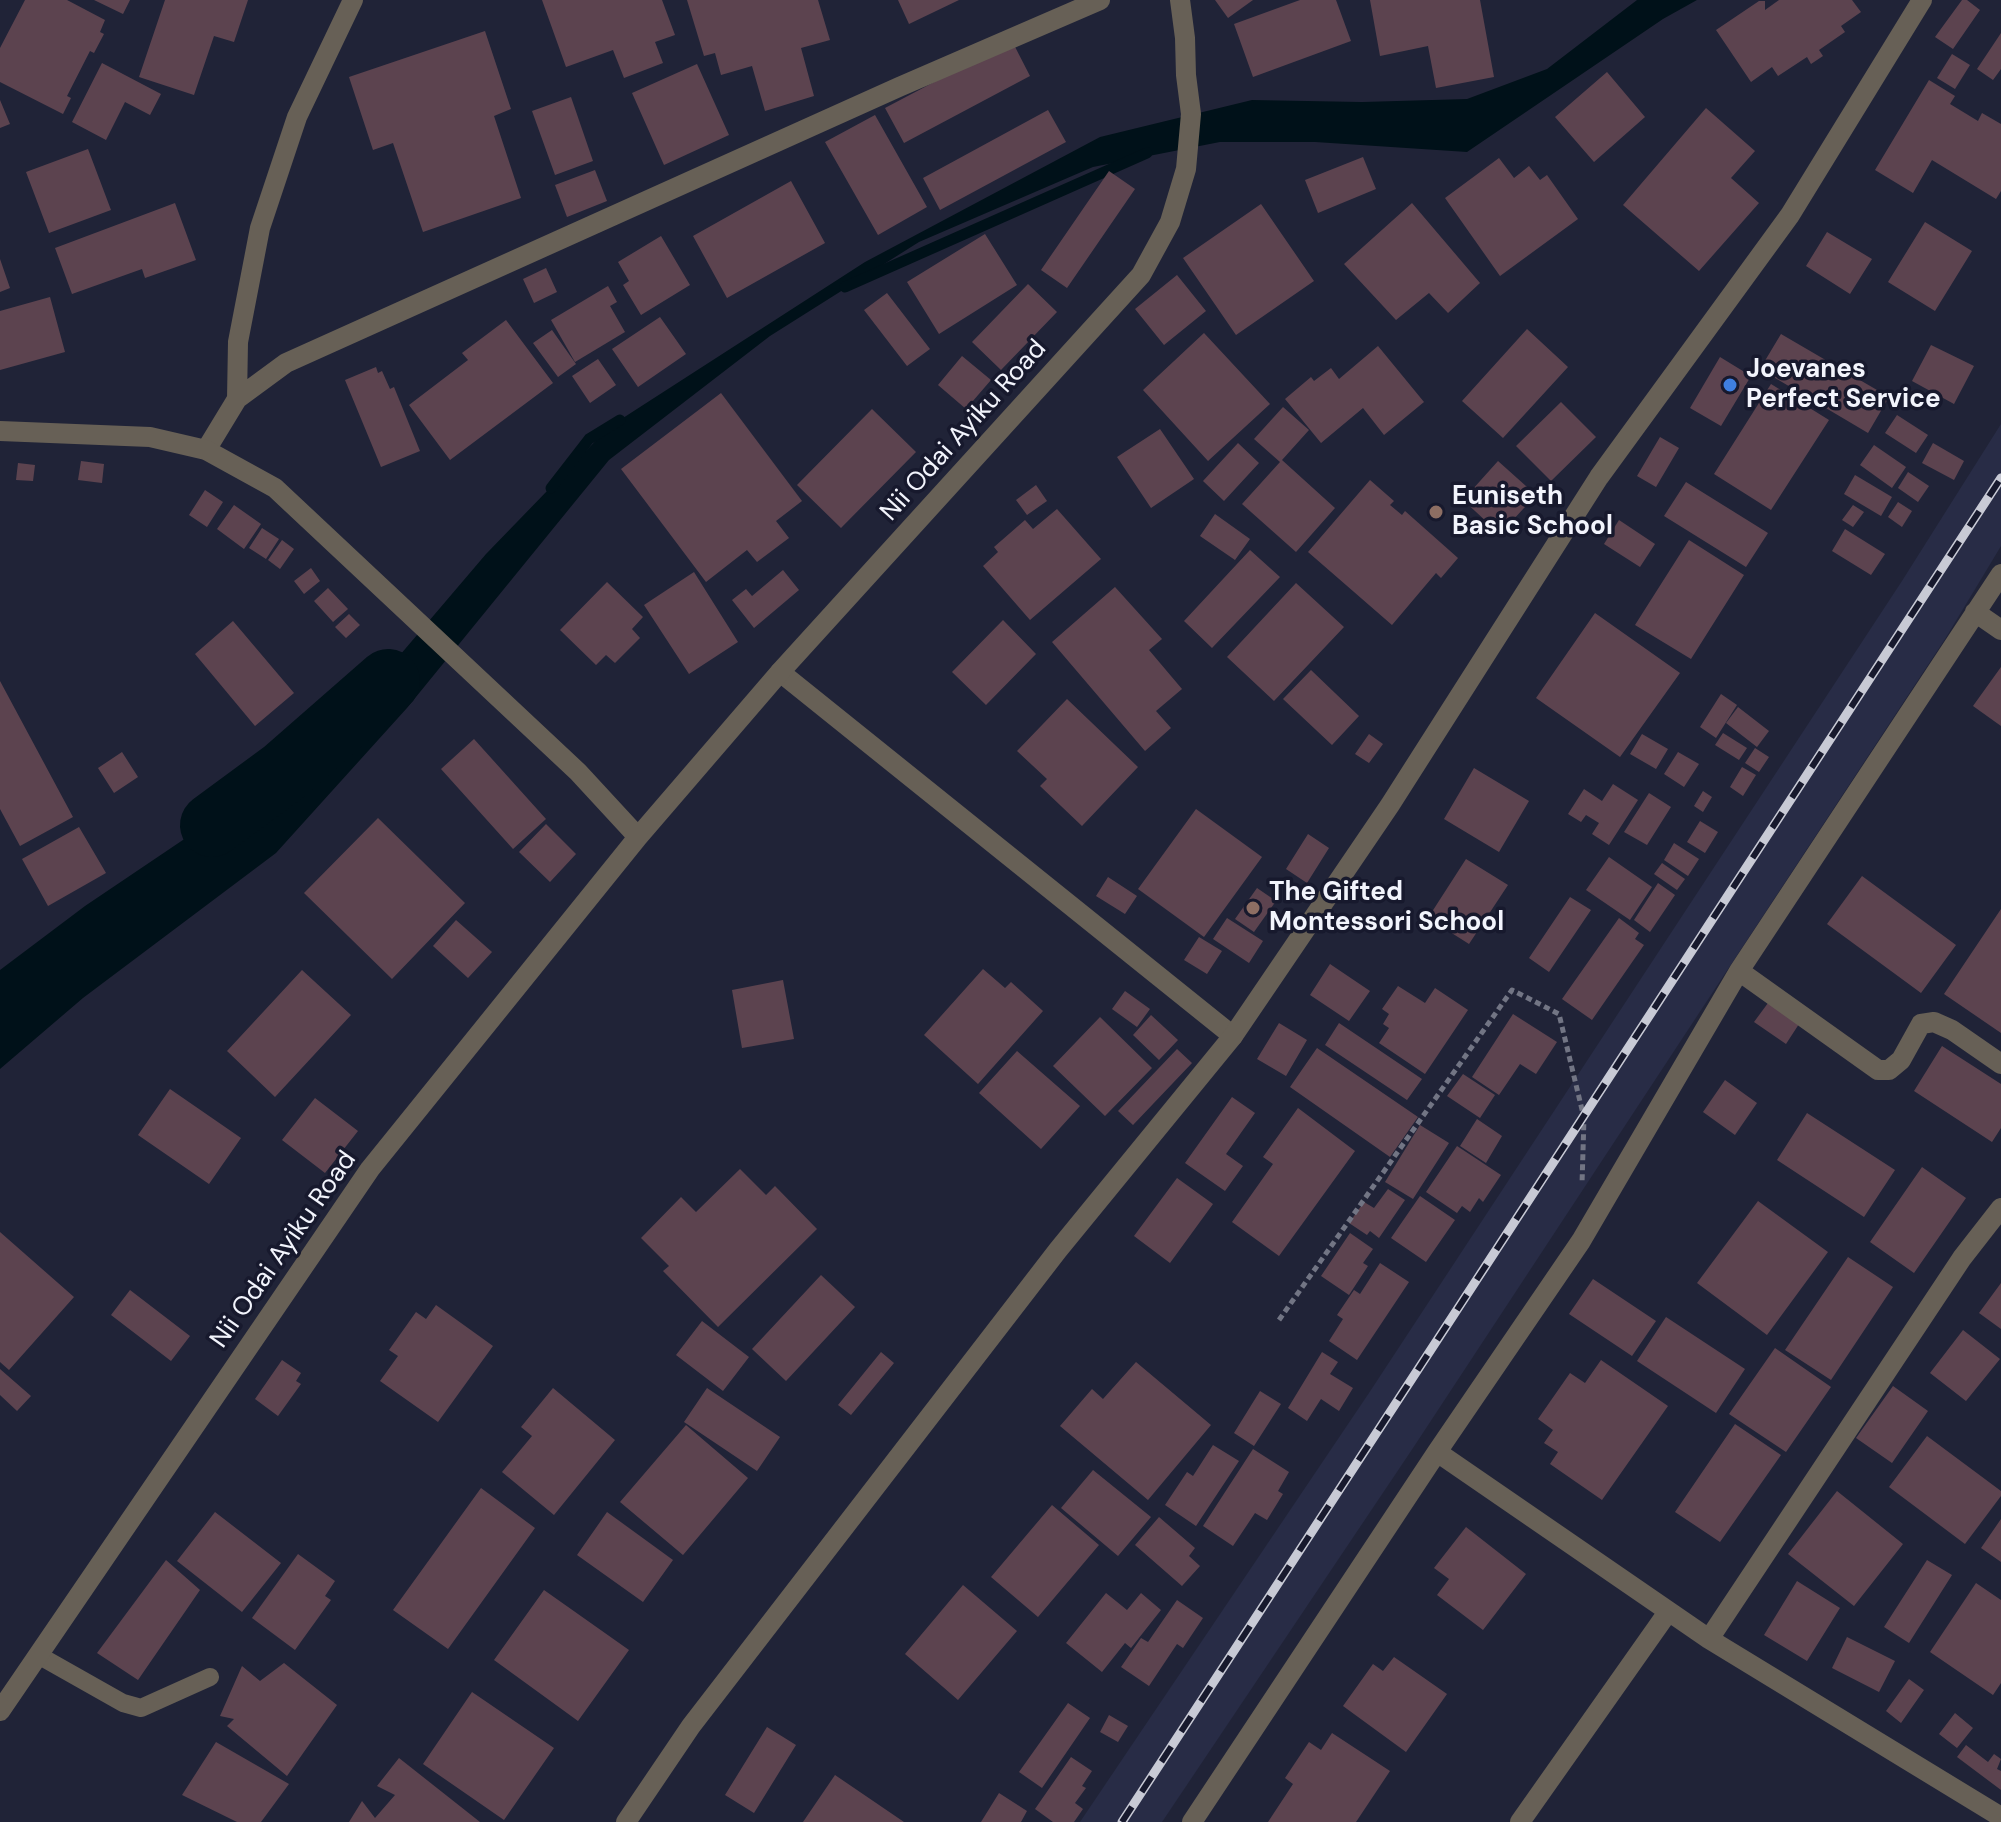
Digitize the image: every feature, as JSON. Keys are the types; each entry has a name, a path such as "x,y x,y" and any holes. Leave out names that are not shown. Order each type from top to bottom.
{"street":[{"path":"237,399 238,342 260,228 297,117 353,0"},
{"path":"206,450 237,399 286,363 884,93 1100,0"},
{"name":"Nii Odai Ayiku Road","path":"0,1711 370,1169 638,837 780,672 1141,275 1170,222 1186,169 1191,114 1180,0"},
{"path":"626,1822 691,1726 1058,1250 1233,1036 1390,805 1599,477 1790,215 1922,0"},
{"path":"0,431 150,437 206,450 275,488 578,772 638,837"},
{"path":"1192,1822 1581,1241 1739,971 2001,574"},
{"path":"1975,612 2001,630"},
{"path":"780,672 1233,1036"},
{"path":"1739,971 1878,1070 1889,1070 1901,1060 1921,1024 1934,1022 1952,1030 2001,1064"},
{"path":"1709,1639 1962,1258 2001,1208"},
{"path":"1437,1452 1709,1639 1996,1818"},
{"path":"1520,1822 1668,1612"}],"lane":[{"path":"38,1655 123,1703 141,1708 210,1677"}],"path":[{"path":"1279,1320 1512,990 1559,1014 1584,1118 1581,1241"}],"shaded area":[{"path":"1637,0 1697,0 1663,19 1467,152 1315,142 1220,142 1093,167 919,242 770,336 609,460 407,708 276,853 83,998 0,1069 0,970 85,906 303,759 394,662 486,554 609,427 865,262 1100,137 1252,100 1362,102 1467,99 1547,69"},
{"path":"2001,424 2001,546 1945,639 1411,1451 1162,1822 1080,1822 1369,1393 1902,581"}],"building":[{"path":"25,0 67,0 105,20 100,32 104,34 94,53 90,51 67,96 71,98 63,114 0,82 0,48"},
{"path":"94,0 130,0 123,14"},
{"path":"165,0 248,0 234,42 214,36 194,95 139,77"},
{"path":"542,0 662,0 675,35 655,42 663,63 624,78 613,50 566,67"},
{"path":"687,0 818,0 830,40 801,48 814,96 765,111 752,66 721,75 715,53 704,56"},
{"path":"898,0 959,0 909,24"},
{"path":"1215,0 1253,0 1228,18"},
{"path":"1300,0 1336,0 1351,41 1253,77 1234,24"},
{"path":"1370,0 1480,0 1494,77 1436,88 1428,46 1380,56"},
{"path":"1779,0 1852,0 1861,12 1841,26 1845,32 1819,50 1823,56 1811,64 1807,57 1778,76 1772,67 1751,82 1716,30 1759,1 1765,1 1765,10"},
{"path":"1962,0 1967,0 1980,10 1953,49 1935,37"},
{"path":"485,31 511,109 494,116 521,198 423,232 393,143 373,150 349,77"},
{"path":"2001,33 2001,69 1993,80 1977,69"},
{"path":"1012,41 1030,76 904,143 885,108"},
{"path":"1952,54 1970,65 1955,89 1937,78"},
{"path":"102,63 161,94 150,115 125,102 106,140 72,122"},
{"path":"697,64 729,135 664,165 632,93"},
{"path":"1607,72 1645,117 1594,162 1555,117"},
{"path":"1929,80 1955,96 1950,104 1978,121 1982,113 2001,124 2001,191 1996,199 1932,160 1913,193 1875,170"},
{"path":"571,97 593,161 555,175 532,111"},
{"path":"0,100 10,124 0,128"},
{"path":"1706,108 1755,151 1731,178 1759,203 1699,271 1623,205"},
{"path":"1048,110 1066,142 940,210 923,178"},
{"path":"875,115 927,207 878,235 825,142"},
{"path":"88,149 111,210 49,233 26,172"},
{"path":"1363,157 1376,189 1318,213 1305,180"},
{"path":"1499,158 1514,178 1529,166 1540,180 1547,175 1578,219 1500,276 1445,198"},
{"path":"595,170 607,201 567,217 555,185"},
{"path":"1109,171 1135,189 1067,288 1041,270"},
{"path":"791,181 825,243 727,298 693,236"},
{"path":"175,203 196,260 145,278 142,269 72,294 55,248"},
{"path":"1412,203 1480,283 1448,313 1429,293 1396,320 1344,264"},
{"path":"1261,204 1314,281 1236,335 1183,258"},
{"path":"1925,222 1972,251 1935,311 1888,282"},
{"path":"1827,232 1872,259 1850,294 1806,266"},
{"path":"985,234 1017,285 939,334 907,282"},
{"path":"661,236 690,285 641,315 623,285 629,281 618,262"},
{"path":"0,259 10,288 0,292"},
{"path":"546,268 557,292 534,303 523,279"},
{"path":"1177,275 1206,311 1164,345 1135,309"},
{"path":"1028,284 1057,312 1001,370 972,342"},
{"path":"608,286 617,302 610,306 625,332 575,362 551,320"},
{"path":"887,293 930,349 907,366 864,310"},
{"path":"50,297 65,352 0,370 0,311"},
{"path":"660,317 686,354 638,387 612,349"},
{"path":"506,320 553,383 450,460 409,405 468,360 462,353"},
{"path":"1527,329 1568,367 1503,438 1462,401"},
{"path":"552,330 576,364 558,377 533,343"},
{"path":"1204,333 1270,404 1208,461 1143,390"},
{"path":"1781,334 1889,397 1868,433 1760,369"},
{"path":"1931,345 1974,366 1954,404 1912,381"},
{"path":"1378,346 1424,402 1384,435 1363,408 1321,443 1285,399 1311,377 1314,381 1331,368 1339,379"},
{"path":"962,356 991,380 966,409 938,385"},
{"path":"1720,357 1751,376 1721,426 1690,408"},
{"path":"598,359 616,385 590,403 572,376"},
{"path":"376,367 378,373 382,371 390,389 394,387 420,451 381,467 345,380"},
{"path":"1771,384 1829,420 1771,510 1714,474"},
{"path":"721,393 802,501 776,521 789,538 757,562 747,550 706,582 621,469"},
{"path":"1561,402 1596,437 1551,481 1516,446"},
{"path":"1283,407 1309,430 1282,460 1335,508 1296,552 1242,504 1280,462 1254,439"},
{"path":"872,409 916,452 841,528 797,485"},
{"path":"1897,415 1928,435 1916,453 1885,433"},
{"path":"1160,429 1194,479 1151,508 1117,457"},
{"path":"1660,437 1679,448 1656,487 1637,476"},
{"path":"1238,443 1259,463 1224,501 1203,481"},
{"path":"1933,443 1964,461 1954,480 1922,463"},
{"path":"1874,445 1906,467 1892,488 1860,465"},
{"path":"81,461 104,464 102,483 78,480"},
{"path":"1498,461 1536,495 1500,534 1463,500"},
{"path":"18,463 35,465 33,481 16,480"},
{"path":"1908,472 1929,486 1918,502 1898,488"},
{"path":"1855,475 1892,497 1881,516 1844,494"},
{"path":"1370,480 1394,501 1390,505 1402,515 1405,511 1458,558 1441,578 1436,573 1392,625 1308,552"},
{"path":"1686,482 1768,533 1746,567 1664,516"},
{"path":"1036,485 1047,501 1027,515 1016,500"},
{"path":"205,490 223,502 207,527 189,515"},
{"path":"1898,502 1912,511 1902,527 1888,517"},
{"path":"234,505 261,524 244,549 217,529"},
{"path":"1853,505 1864,512 1853,527 1842,520"},
{"path":"1057,509 1101,559 1030,620 983,566 998,552 994,547 1025,520 1033,529"},
{"path":"1215,514 1250,539 1235,560 1200,536"},
{"path":"1619,520 1655,544 1640,567 1604,544"},
{"path":"262,528 279,539 266,559 249,548"},
{"path":"1845,529 1885,554 1871,575 1832,551"},
{"path":"282,540 294,549 280,569 268,560"},
{"path":"1689,540 1744,575 1691,659 1635,625"},
{"path":"1250,550 1280,577 1212,648 1184,621"},
{"path":"311,568 320,581 304,594 294,581"},
{"path":"783,570 799,590 754,628 732,600 746,589 752,596"},
{"path":"694,572 738,642 689,674 644,605"},
{"path":"607,582 643,617 632,629 640,638 615,663 606,655 596,665 560,630"},
{"path":"1296,583 1344,627 1274,701 1227,657"},
{"path":"1115,587 1162,639 1149,650 1182,689 1156,711 1171,728 1145,751 1052,642"},
{"path":"328,588 348,609 333,622 314,601"},
{"path":"1595,613 1680,673 1620,757 1536,698"},
{"path":"349,614 360,625 346,638 335,627"},
{"path":"1003,620 1036,654 986,705 952,672"},
{"path":"233,621 294,693 255,726 195,654"},
{"path":"2001,667 2001,726 1973,706"},
{"path":"1311,670 1359,716 1332,745 1283,699"},
{"path":"0,681 73,817 20,846 0,809"},
{"path":"1721,694 1737,705 1716,738 1700,727"},
{"path":"1067,699 1138,767 1082,826 1040,786 1047,779 1017,751"},
{"path":"1738,707 1769,731 1757,747 1726,723"},
{"path":"1723,733 1747,748 1739,760 1715,745"},
{"path":"1369,734 1383,744 1369,763 1355,754"},
{"path":"1642,734 1668,749 1656,769 1630,754"},
{"path":"474,739 546,819 513,849 441,769"},
{"path":"1755,748 1769,757 1759,772 1745,763"},
{"path":"122,752 138,777 114,793 98,768"},
{"path":"1678,752 1699,764 1684,787 1664,774"},
{"path":"1742,767 1756,775 1743,796 1730,787"},
{"path":"1474,768 1529,801 1499,852 1444,819"},
{"path":"1613,784 1638,800 1609,845 1592,834 1599,823 1586,815 1581,822 1568,814 1584,789 1602,801"},
{"path":"1703,791 1712,797 1703,812 1694,806"},
{"path":"1649,793 1671,807 1647,845 1624,832"},
{"path":"1196,809 1262,857 1204,937 1138,889"},
{"path":"378,818 465,903 392,979 304,893"},
{"path":"1700,821 1718,832 1705,853 1687,842"},
{"path":"546,824 576,854 550,882 519,852"},
{"path":"79,827 106,873 48,906 22,859"},
{"path":"1308,834 1329,848 1307,883 1286,869"},
{"path":"1674,843 1699,859 1688,876 1664,860"},
{"path":"1609,857 1652,887 1630,920 1586,890"},
{"path":"1466,859 1508,885 1469,944 1428,918"},
{"path":"1662,863 1685,879 1677,890 1654,874"},
{"path":"1862,876 1956,945 1921,993 1827,924"},
{"path":"1108,877 1137,896 1125,914 1096,896"},
{"path":"1658,883 1675,895 1650,932 1634,920"},
{"path":"1257,888 1276,901 1254,932 1235,919"},
{"path":"1570,897 1591,910 1549,972 1529,958"},
{"path":"2001,909 2001,1033 1944,994"},
{"path":"1227,918 1263,941 1249,963 1213,939"},
{"path":"1619,918 1639,933 1635,939 1644,945 1592,1020 1562,999"},
{"path":"456,920 492,952 468,978 433,946"},
{"path":"1199,937 1222,951 1207,974 1184,960"},
{"path":"1330,964 1370,991 1349,1021 1310,995"},
{"path":"983,969 1005,988 1011,982 1043,1011 978,1084 924,1035"},
{"path":"302,970 351,1015 275,1097 227,1051"},
{"path":"783,980 794,1039 742,1048 732,990"},
{"path":"1398,986 1425,1003 1435,988 1468,1010 1425,1074 1379,1043 1389,1028 1383,1024 1389,1014 1382,1009"},
{"path":"1125,991 1150,1009 1137,1027 1112,1009"},
{"path":"1768,1003 1799,1024 1786,1044 1754,1022"},
{"path":"1513,1014 1557,1042 1536,1074 1520,1064 1499,1095 1472,1077"},
{"path":"1151,1015 1178,1040 1159,1060 1133,1035"},
{"path":"1100,1017 1152,1068 1105,1116 1053,1066"},
{"path":"1279,1023 1307,1040 1286,1076 1257,1059"},
{"path":"1339,1023 1422,1079 1407,1100 1325,1045"},
{"path":"1942,1046 2001,1084 2001,1128 1992,1142 1914,1091"},
{"path":"1317,1048 1418,1117 1390,1157 1290,1087"},
{"path":"1177,1049 1192,1063 1133,1125 1118,1111"},
{"path":"1017,1051 1080,1106 1041,1149 979,1093"},
{"path":"1463,1074 1495,1095 1480,1118 1447,1096"},
{"path":"1725,1080 1757,1103 1735,1135 1703,1112"},
{"path":"170,1089 241,1138 209,1184 138,1135"},
{"path":"1232,1097 1255,1113 1226,1154 1243,1166 1225,1191 1185,1163"},
{"path":"315,1098 358,1131 325,1173 282,1140"},
{"path":"1298,1108 1355,1151 1279,1256 1232,1222 1273,1164 1263,1157"},
{"path":"1807,1113 1895,1170 1864,1217 1777,1160"},
{"path":"1477,1119 1502,1136 1486,1163 1460,1146"},
{"path":"1420,1125 1449,1143 1413,1199 1385,1182"},
{"path":"1457,1146 1501,1175 1483,1202 1479,1198 1470,1212 1462,1206 1457,1213 1426,1192"},
{"path":"1922,1167 1966,1198 1914,1273 1870,1242"},
{"path":"740,1169 766,1195 775,1186 817,1229 718,1327 663,1271 669,1266 641,1238 681,1197 696,1212"},
{"path":"1177,1178 1213,1204 1170,1263 1134,1236"},
{"path":"1388,1189 1405,1200 1379,1238 1370,1231 1367,1235 1349,1223 1364,1202 1374,1208"},
{"path":"1420,1196 1455,1220 1426,1262 1391,1238"},
{"path":"1758,1201 1828,1252 1767,1335 1697,1283"},
{"path":"0,1232 74,1297 9,1370 0,1362"},
{"path":"1350,1233 1373,1249 1363,1263 1368,1266 1349,1295 1321,1276"},
{"path":"1848,1257 1893,1287 1831,1380 1785,1350"},
{"path":"1380,1263 1409,1282 1357,1360 1329,1341 1343,1319 1337,1315 1354,1290 1360,1294"},
{"path":"821,1275 855,1307 786,1381 752,1349"},
{"path":"1593,1279 1656,1321 1632,1356 1569,1314"},
{"path":"2001,1283 2001,1329 1979,1313"},
{"path":"130,1290 190,1336 171,1361 111,1315"},
{"path":"436,1305 493,1346 438,1422 380,1381 398,1356 389,1350 416,1312 426,1319"},
{"path":"1666,1317 1745,1369 1716,1413 1637,1361"},
{"path":"702,1321 749,1357 723,1391 676,1355"},
{"path":"1963,1330 2000,1359 1966,1401 1930,1373"},
{"path":"1775,1348 1831,1387 1786,1452 1729,1414"},
{"path":"881,1352 894,1363 851,1415 838,1405"},
{"path":"1322,1352 1338,1362 1330,1374 1353,1388 1339,1411 1321,1399 1307,1421 1288,1408"},
{"path":"282,1360 301,1373 296,1381 301,1384 278,1416 255,1399"},
{"path":"1601,1360 1668,1406 1602,1500 1550,1464 1558,1452 1544,1443 1553,1430 1538,1419 1570,1373 1585,1383"},
{"path":"1136,1362 1211,1425 1148,1500 1060,1426 1092,1389 1103,1399"},
{"path":"0,1369 31,1396 17,1411 0,1395"},
{"path":"1893,1386 1928,1411 1892,1463 1856,1438"},
{"path":"553,1388 615,1440 554,1515 502,1472 532,1436 521,1427"},
{"path":"707,1388 780,1437 757,1471 684,1422"},
{"path":"1260,1391 1281,1404 1254,1446 1234,1433"},
{"path":"1735,1424 1781,1455 1720,1542 1675,1512"},
{"path":"686,1425 748,1478 683,1555 620,1502"},
{"path":"1927,1436 2001,1491 2001,1496 1965,1544 1889,1487"},
{"path":"1213,1445 1239,1461 1196,1526 1165,1505 1187,1472 1193,1476"},
{"path":"1253,1449 1289,1472 1278,1491 1283,1494 1267,1520 1255,1513 1233,1546 1203,1526"},
{"path":"1093,1470 1151,1517 1118,1556 1061,1508"},
{"path":"481,1488 535,1528 448,1649 393,1610"},
{"path":"1837,1491 1903,1544 1854,1606 1788,1554"},
{"path":"1052,1505 1099,1545 1038,1617 991,1577"},
{"path":"215,1512 281,1563 242,1612 177,1561"},
{"path":"607,1512 673,1560 643,1602 577,1555"},
{"path":"1159,1517 1195,1548 1189,1556 1200,1566 1182,1586 1135,1545"},
{"path":"2001,1519 2001,1562 1981,1548"},
{"path":"1466,1527 1526,1574 1483,1630 1437,1595 1449,1579 1434,1568"},
{"path":"298,1554 335,1581 325,1596 331,1600 295,1650 252,1618"},
{"path":"166,1560 200,1590 138,1680 97,1653"},
{"path":"1927,1560 1952,1575 1909,1643 1884,1627"},
{"path":"1797,1581 1840,1608 1807,1661 1764,1635"},
{"path":"1976,1583 2001,1600 2001,1683 1993,1695 1930,1652"},
{"path":"963,1585 1017,1631 958,1700 905,1654"},
{"path":"544,1590 629,1650 578,1721 494,1660"},
{"path":"1106,1593 1127,1610 1141,1593 1161,1610 1131,1648 1125,1643 1102,1672 1066,1643"},
{"path":"1177,1600 1203,1618 1183,1648 1177,1644 1149,1686 1121,1667 1141,1638 1148,1642"},
{"path":"1847,1637 1895,1661 1879,1692 1832,1668"},
{"path":"1394,1657 1447,1694 1406,1752 1343,1706 1373,1664 1383,1671"},
{"path":"284,1663 337,1705 287,1776 227,1726 234,1719 220,1716 242,1666 260,1681"},
{"path":"1909,1679 1924,1690 1901,1723 1886,1711"},
{"path":"472,1692 554,1748 504,1820 423,1764"},
{"path":"1068,1703 1090,1718 1042,1788 1019,1772"},
{"path":"1955,1713 1973,1728 1957,1748 1939,1734"},
{"path":"1109,1715 1128,1726 1118,1742 1100,1732"},
{"path":"767,1727 796,1745 754,1813 725,1795"},
{"path":"1332,1733 1390,1771 1356,1822 1268,1822 1293,1784 1285,1778 1309,1742 1321,1750"},
{"path":"216,1742 289,1784 261,1822 237,1822 182,1795"},
{"path":"1966,1745 1988,1762 1994,1754 2001,1759 1997,1769 2001,1771 2001,1790 1957,1757"},
{"path":"1071,1757 1092,1771 1082,1786 1086,1788 1075,1803 1083,1809 1074,1822 1053,1822 1035,1809"},
{"path":"399,1758 480,1822 349,1822 362,1801 375,1818 395,1795 377,1786"},
{"path":"835,1775 904,1822 803,1822"},
{"path":"999,1793 1027,1811 1021,1822 981,1822"}],"waterway":[{"path":"845,287 1147,153"},
{"path":"551,488 589,439 620,420"},
{"path":"212,825 284,772 388,681"}],"railway":[{"path":"1122,1822 2001,478"}],"place":[{"name":"Joevanes Perfect Service","path":"1730,385"},
{"name":"Euniseth Basic School","path":"1436,512"},
{"name":"The Gifted Montessori School","path":"1253,908"}]}
